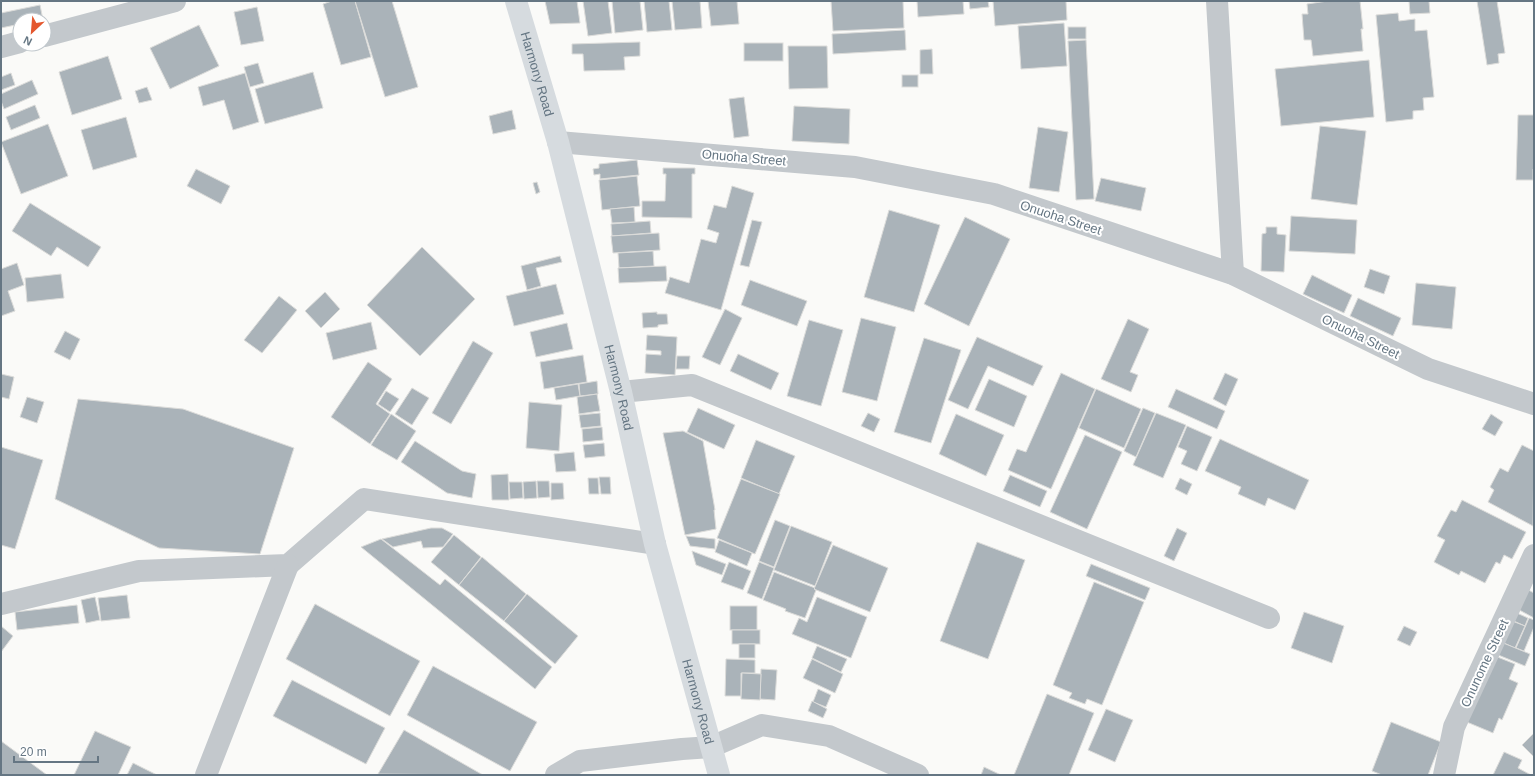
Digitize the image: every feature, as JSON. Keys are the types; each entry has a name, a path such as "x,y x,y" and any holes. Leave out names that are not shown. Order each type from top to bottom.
{"main road":[{"name":"Harmony Road","path":"516,1 558,142 620,392 655,544 718,775"}],"street":[{"path":"52,34 175,1"},
{"path":"1217,1 1233,274"},
{"path":"1,47 12,44"},
{"name":"Onuoha Street","path":"558,142 855,167 994,194 1233,274 1428,369 1534,404"},
{"path":"620,392 692,385 1269,618"},
{"path":"206,775 288,565 364,500 655,544"},
{"name":"Onunome Street","path":"1444,775 1454,727 1534,555"},
{"path":"1,604 139,571 288,565"},
{"path":"556,775 580,760 711,747 762,725 828,736 918,775"}],"building":[{"path":"332,1 355,1 371,57 341,65 323,4"},
{"path":"355,1 392,1 418,87 385,97"},
{"path":"545,1 577,1 580,23 550,24"},
{"path":"583,1 608,1 612,33 588,36"},
{"path":"612,1 640,1 643,30 615,33"},
{"path":"644,1 669,1 672,30 647,32"},
{"path":"672,1 700,1 702,28 675,30"},
{"path":"708,1 737,1 739,24 711,26"},
{"path":"831,1 903,1 904,28 833,31"},
{"path":"917,1 963,1 964,14 918,17"},
{"path":"969,1 988,1 989,7 970,9"},
{"path":"993,1 1066,1 1067,20 995,26"},
{"path":"1328,1 1360,1 1363,29 1361,29 1363,51 1313,56 1311,40 1304,40 1302,14 1308,14 1307,4"},
{"path":"1409,1 1429,1 1430,13 1410,14"},
{"path":"1477,1 1497,1 1505,53 1498,54 1499,63 1487,65"},
{"path":"40,5 41,12 12,12 12,26 1,28 1,13"},
{"path":"257,7 264,41 241,45 234,12"},
{"path":"1398,13 1399,21 1415,19 1415,31 1427,30 1434,97 1423,98 1424,110 1413,111 1413,119 1386,122 1376,15"},
{"path":"1064,23 1067,66 1021,69 1018,26"},
{"path":"199,25 219,66 170,89 150,48"},
{"path":"1068,27 1086,27 1086,39 1068,39"},
{"path":"905,30 906,50 833,54 832,34"},
{"path":"1086,40 1094,199 1076,200 1068,41"},
{"path":"640,42 640,56 624,57 625,70 584,71 583,54 572,54 572,44"},
{"path":"744,43 783,43 783,61 744,61"},
{"path":"788,46 827,46 828,88 789,89"},
{"path":"932,49 933,74 920,74 920,50"},
{"path":"108,56 122,99 72,115 59,72"},
{"path":"1369,60 1374,117 1281,126 1275,69"},
{"path":"258,63 264,83 250,87 244,67"},
{"path":"313,72 323,108 265,124 255,89"},
{"path":"11,73 15,85 1,90 1,77"},
{"path":"245,73 259,122 233,130 224,100 203,106 198,87"},
{"path":"902,75 918,75 918,87 902,87"},
{"path":"32,80 38,94 4,109 1,101 1,94"},
{"path":"147,87 152,100 139,103 135,91"},
{"path":"744,97 749,136 734,138 729,99"},
{"path":"35,105 40,118 11,130 6,117"},
{"path":"794,106 850,109 849,144 792,141"},
{"path":"512,110 516,129 493,134 489,116"},
{"path":"1518,115 1534,115 1533,180 1516,180"},
{"path":"126,117 137,157 93,170 81,130"},
{"path":"48,124 68,176 21,194 1,142"},
{"path":"1320,126 1366,131 1357,205 1311,199"},
{"path":"1038,127 1068,132 1059,192 1029,188"},
{"path":"637,160 639,175 600,179 600,174 594,175 593,169 599,168 599,164"},
{"path":"663,168 695,168 695,174 692,174 692,218 642,217 642,201 665,201 666,174 663,174"},
{"path":"196,169 230,186 221,204 187,186"},
{"path":"637,176 640,206 602,210 599,180"},
{"path":"1101,178 1146,188 1141,211 1095,201"},
{"path":"537,182 540,192 536,194 533,183"},
{"path":"732,186 754,193 721,310 665,293 670,277 689,283 701,239 716,243 719,233 707,229 714,205 726,208"},
{"path":"30,203 101,247 88,267 57,247 51,256 12,231"},
{"path":"634,207 635,222 612,223 610,209"},
{"path":"889,210 940,225 914,312 864,297"},
{"path":"1291,216 1357,220 1355,254 1289,251"},
{"path":"965,217 1010,239 969,326 924,304"},
{"path":"752,220 762,222 749,267 740,265"},
{"path":"650,221 651,233 612,236 611,224"},
{"path":"1266,227 1277,227 1277,234 1286,235 1284,272 1261,271 1262,234 1266,233"},
{"path":"659,233 660,250 613,253 611,236"},
{"path":"422,247 475,299 420,356 367,305"},
{"path":"653,251 654,266 619,268 618,253"},
{"path":"560,256 562,262 536,268 541,286 527,290 521,266"},
{"path":"17,263 24,285 8,291 15,311 1,316 1,269"},
{"path":"666,266 667,281 619,283 618,268"},
{"path":"1370,269 1390,276 1384,294 1364,287"},
{"path":"61,274 64,298 27,302 25,278"},
{"path":"1312,275 1352,295 1344,313 1303,294"},
{"path":"750,280 807,301 797,326 741,305"},
{"path":"1416,283 1456,287 1452,329 1412,325"},
{"path":"556,284 564,314 514,326 506,296"},
{"path":"325,292 340,309 321,328 305,311"},
{"path":"279,296 297,310 262,353 244,340"},
{"path":"1358,298 1401,318 1393,336 1350,316"},
{"path":"725,309 742,318 720,365 702,357"},
{"path":"657,312 657,314 667,314 668,324 658,325 658,327 643,328 642,313"},
{"path":"861,318 896,327 877,401 842,392"},
{"path":"1128,319 1149,329 1130,372 1138,375 1131,392 1101,379"},
{"path":"809,320 843,330 821,406 787,396"},
{"path":"371,322 377,349 333,360 326,333"},
{"path":"567,323 573,349 536,357 530,332"},
{"path":"65,331 80,339 70,360 54,352"},
{"path":"647,335 677,337 675,375 645,373 646,354 661,355 661,351 646,350"},
{"path":"977,337 1043,366 1033,386 988,366 968,409 948,400"},
{"path":"924,338 961,350 931,443 894,432"},
{"path":"473,341 493,353 451,424 432,413"},
{"path":"738,354 779,373 771,390 730,371"},
{"path":"583,355 587,382 544,389 540,362"},
{"path":"677,356 690,356 689,369 676,369"},
{"path":"368,362 392,379 376,404 390,414 370,444 331,417"},
{"path":"1061,373 1095,389 1051,489 1008,470 1017,449 1026,452"},
{"path":"1225,373 1238,379 1226,406 1213,399"},
{"path":"1,374 14,377 9,399 1,397"},
{"path":"989,379 1027,396 1014,427 975,410"},
{"path":"597,381 598,394 580,396 579,384"},
{"path":"578,384 580,396 556,400 554,388"},
{"path":"412,388 429,398 412,425 395,414"},
{"path":"1096,389 1141,409 1124,448 1079,428"},
{"path":"1176,389 1225,411 1217,429 1168,407"},
{"path":"386,391 399,399 390,412 378,404"},
{"path":"597,394 600,411 579,414 577,397"},
{"path":"27,397 44,402 37,423 20,417"},
{"path":"78,399 183,409 294,448 260,554 159,548 55,499"},
{"path":"529,402 562,405 559,451 526,448"},
{"path":"698,408 735,425 724,449 687,432"},
{"path":"1143,408 1155,413 1136,457 1124,451"},
{"path":"600,413 601,426 581,428 579,415"},
{"path":"868,413 880,419 874,432 861,426"},
{"path":"1156,413 1186,425 1163,478 1133,465"},
{"path":"391,414 416,431 397,460 371,445"},
{"path":"956,414 1004,435 986,476 939,454"},
{"path":"1491,414 1503,422 1495,436 1482,429"},
{"path":"1187,426 1212,437 1197,471 1181,464 1187,451 1178,447"},
{"path":"602,427 603,440 583,442 582,429"},
{"path":"683,431 703,441 715,510 716,529 685,535 663,433"},
{"path":"1085,435 1122,452 1087,529 1050,512"},
{"path":"1220,439 1309,480 1295,510 1268,498 1265,506 1238,494 1241,487 1205,471"},
{"path":"756,440 795,456 779,494 741,478"},
{"path":"415,441 462,471 476,474 472,498 447,493 401,462"},
{"path":"604,443 605,456 585,458 583,445"},
{"path":"1522,445 1534,451 1533,526 1488,502 1494,490 1490,487 1500,468 1508,472"},
{"path":"1,447 43,460 15,549 1,545"},
{"path":"574,452 576,471 556,472 554,454"},
{"path":"508,474 509,500 492,500 491,475"},
{"path":"1010,475 1047,491 1040,507 1003,491"},
{"path":"599,477 610,477 611,494 601,494"},
{"path":"588,478 598,478 599,494 589,494"},
{"path":"1180,478 1192,484 1187,495 1175,489"},
{"path":"741,479 780,494 755,554 717,538"},
{"path":"536,481 537,498 524,499 523,482"},
{"path":"537,481 549,481 550,497 538,498"},
{"path":"509,482 522,482 523,498 510,499"},
{"path":"551,483 563,483 564,499 551,500"},
{"path":"1462,500 1526,532 1512,559 1504,555 1500,564 1496,562 1485,583 1461,571 1459,575 1434,562 1445,540 1437,536 1451,510 1456,512"},
{"path":"775,520 790,526 774,567 759,561"},
{"path":"791,526 832,542 815,586 774,570"},
{"path":"431,528 442,528 453,534 443,547 423,548 421,541 393,547 382,539"},
{"path":"1177,528 1187,533 1174,561 1164,556"},
{"path":"454,535 481,557 459,585 431,562"},
{"path":"686,536 715,539 715,549 690,546"},
{"path":"381,539 440,585 445,579 552,667 535,689 361,547"},
{"path":"719,540 752,553 747,566 715,552"},
{"path":"977,542 1025,560 988,659 940,641"},
{"path":"833,545 888,568 870,612 814,589"},
{"path":"692,551 726,564 722,575 696,565"},
{"path":"482,557 526,594 504,621 459,585"},
{"path":"729,562 751,571 743,590 721,582"},
{"path":"759,562 774,568 762,599 747,593"},
{"path":"1091,564 1150,588 1145,600 1086,576"},
{"path":"774,572 815,588 814,589 816,590 805,618 785,611 786,609 763,600"},
{"path":"1094,582 1144,602 1102,705 1087,699 1085,704 1069,698 1072,693 1053,685"},
{"path":"1523,587 1534,593 1534,618 1512,606"},
{"path":"527,594 578,636 555,664 504,621"},
{"path":"127,595 130,618 101,621 98,598"},
{"path":"95,597 100,620 86,623 81,600"},
{"path":"817,597 867,617 851,658 792,634 799,618 807,622"},
{"path":"315,604 420,661 390,716 286,659"},
{"path":"77,605 79,623 17,630 15,612"},
{"path":"730,606 757,606 757,630 730,630"},
{"path":"1510,610 1528,618 1525,626 1507,618"},
{"path":"1304,612 1344,626 1332,663 1291,648"},
{"path":"1529,618 1534,620 1534,627 1524,651 1516,648"},
{"path":"1507,619 1525,626 1515,648 1497,640"},
{"path":"1,626 13,636 1,652"},
{"path":"1404,626 1417,632 1410,646 1397,640"},
{"path":"732,630 760,630 760,644 732,644"},
{"path":"1496,640 1530,654 1525,666 1491,652"},
{"path":"739,644 755,644 755,658 739,658"},
{"path":"817,646 847,659 841,672 812,658"},
{"path":"1490,654 1515,664 1509,679 1518,683 1502,720 1499,718 1493,733 1462,720"},
{"path":"726,659 755,660 755,673 741,673 741,696 725,696"},
{"path":"812,659 843,674 835,693 803,678"},
{"path":"433,666 537,722 510,771 407,715"},
{"path":"761,669 777,670 775,700 760,699"},
{"path":"742,673 761,674 760,700 741,699"},
{"path":"292,680 385,728 366,764 273,716"},
{"path":"818,689 831,695 826,707 813,702"},
{"path":"1047,694 1094,713 1069,775 1014,775"},
{"path":"812,701 827,709 823,718 808,711"},
{"path":"1106,709 1133,720 1115,762 1088,750"},
{"path":"1391,722 1441,742 1428,775 1382,775 1372,771"},
{"path":"404,730 483,775 378,774"},
{"path":"95,731 131,747 118,775 74,775"},
{"path":"1534,733 1534,757 1522,745"},
{"path":"1,741 47,775 1,775"},
{"path":"1504,752 1522,760 1518,768 1531,775 1493,775"},
{"path":"133,763 157,775 127,775"},
{"path":"984,767 1001,775 981,775"}]}
